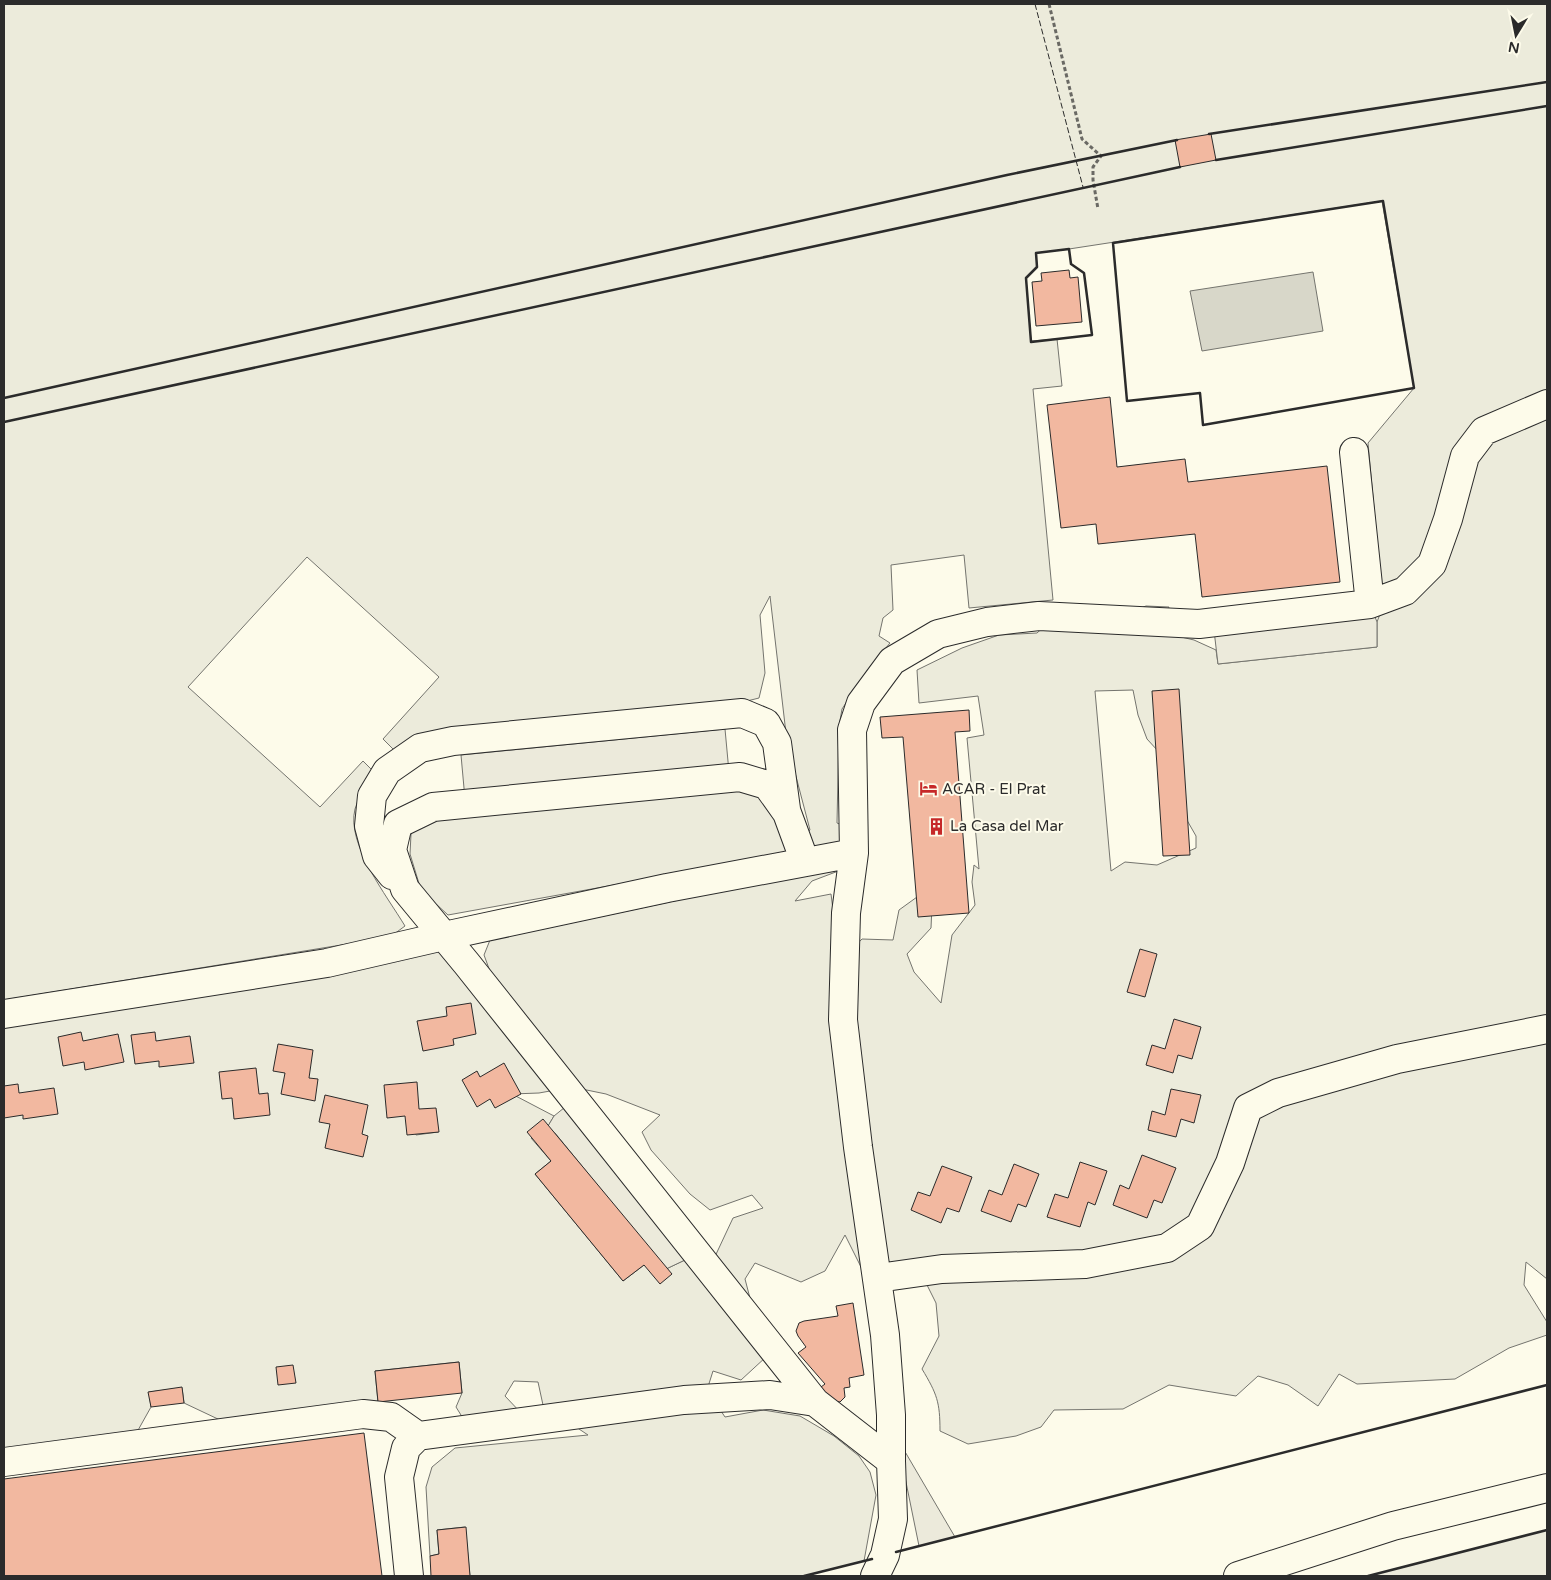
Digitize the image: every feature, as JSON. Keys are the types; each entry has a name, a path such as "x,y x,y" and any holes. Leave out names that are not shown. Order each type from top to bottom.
{"lane":[{"path":"876,1576 885,1555 893,1518 891,1415 885,1335 858,1147 843,1020 846,913 854,853 852,730 861,703 892,662 938,634 987,622 1039,616 1199,624 1370,604 1405,591 1432,564 1448,519 1464,456 1484,431 1547,404"},
{"path":"1354,452 1370,604"},
{"path":"805,862 787,813 777,743 766,722 742,713 453,741 420,748 387,771 372,796 369,826 377,856 444,936 815,1402 891,1461"},
{"path":"405,889 392,850 398,824 433,807 740,777 767,785 787,813"},
{"path":"4,1014 328,964 444,936 667,888 854,853"},
{"path":"878,1278 942,1269 1086,1264 1168,1248 1200,1226 1230,1163 1248,1108 1278,1093 1397,1059 1547,1029"},
{"path":"409,1576 399,1477 406,1448 418,1436 684,1400 770,1394 815,1402"},
{"path":"4,1462 363,1414 391,1417 418,1436"},
{"path":"1238,1576 1393,1526 1547,1488"}],"path":[{"path":"1049,4 1082,139 1102,156 1093,168 1098,209"}],"shaded area":[{"path":"4,4 1547,4 1547,1279 1526,1262 1524,1285 1547,1322 1547,1335 1509,1348 1455,1379 1357,1384 1339,1374 1318,1406 1288,1385 1258,1376 1236,1396 1169,1385 1123,1409 1054,1410 1041,1427 1016,1436 968,1444 940,1431 937,1398 922,1369 939,1336 936,1303 924,1279 878,1278 862,1269 845,1235 825,1271 801,1282 755,1263 745,1279 751,1302 779,1345 741,1380 713,1371 707,1390 725,1417 763,1410 800,1416 834,1436 859,1456 870,1472 876,1495 864,1561 804,1576 470,1576 465,1527 437,1530 439,1554 430,1556 426,1487 432,1467 455,1448 588,1435 543,1405 538,1382 514,1381 505,1396 522,1414 469,1428 456,1407 462,1393 459,1362 375,1371 378,1402 220,1420 184,1403 182,1388 149,1392 151,1407 137,1432 4,1449 4,1021 437,950 453,964 491,974 484,955 490,940 679,900 691,871 448,915 421,890 410,854 411,834 423,820 749,788 762,794 774,813 787,851 810,830 787,742 770,596 760,615 765,673 759,698 739,703 395,751 383,739 439,677 307,557 188,687 320,807 363,761 372,770 355,809 356,838 370,869 405,926 390,937 4,1000","holes":["1382,201 1414,388 1368,443 1383,606 1377,622 1377,647 1218,664 1216,650 1194,640 1160,632 1169,607 1146,606 1112,619 1058,614 1037,633 999,635 962,648 917,670 919,703 978,696 984,735 967,738 979,869 974,865 972,882 975,905 952,935 941,1003 914,972 907,954 931,928 932,905 917,897 899,910 893,940 862,939 831,971 835,925 831,894 795,901 812,881 841,870 842,825 837,823 839,726 842,709 869,668 890,643 879,636 883,618 893,610 891,565 964,555 969,608 1053,600 1033,389 1062,386 1057,339 1031,341 1026,278 1037,267 1036,253","1133,690 1138,715 1147,739 1169,763 1172,794 1196,836 1196,848 1157,865 1125,862 1111,871 1095,691","572,1087 606,1094 660,1115 642,1132 651,1150 690,1194 710,1210 752,1195 763,1208 733,1218 711,1265 685,1260 666,1269 644,1265 623,1281 535,1174 551,1161 531,1138 545,1131 554,1116 512,1094 539,1093","409,1122 438,1132 416,1135"]},
{"path":"1313,272 1323,331 1202,351 1190,291"},
{"path":"1370,604 1377,622 1377,647 1218,664 1213,622"},
{"path":"725,729 729,772 465,799 461,755"},
{"path":"575,1099 685,1260 666,1269 555,1133 545,1131 554,1116"},
{"path":"897,1438 955,1537 919,1546"},
{"path":"1547,1530 1547,1576 1368,1576"}],"building":[{"path":"1211,134 1216,160 1180,167 1175,140"},
{"path":"1069,270 1070,278 1078,277 1082,322 1036,326 1032,282 1042,281 1041,273"},
{"path":"1110,397 1117,467 1185,459 1188,482 1327,466 1340,582 1202,597 1195,534 1098,544 1096,524 1061,528 1047,405"},
{"path":"1179,689 1190,855 1163,856 1152,691"},
{"name":"La Casa del Mar","path":"969,710 970,731 955,732 969,913 918,917 903,737 882,738 880,717"},
{"path":"1140,949 1157,954 1145,997 1127,992"},
{"path":"471,1003 476,1034 453,1039 454,1045 423,1051 417,1021 447,1016 446,1007"},
{"path":"1174,1019 1201,1027 1192,1059 1178,1055 1173,1073 1146,1065 1152,1045 1165,1049"},
{"path":"81,1032 83,1041 118,1034 124,1062 85,1070 84,1062 63,1066 58,1037"},
{"path":"155,1032 156,1041 190,1036 194,1063 159,1067 159,1061 135,1064 131,1035"},
{"path":"278,1044 313,1050 309,1078 318,1079 315,1101 281,1094 285,1073 273,1071"},
{"path":"504,1063 521,1094 495,1108 490,1099 477,1107 462,1080 477,1071 480,1077"},
{"path":"256,1068 259,1094 268,1093 270,1115 234,1119 232,1098 222,1099 219,1072"},
{"path":"417,1082 419,1109 436,1108 439,1132 407,1135 405,1116 387,1118 384,1085"},
{"path":"18,1084 19,1093 54,1088 58,1114 23,1119 23,1115 4,1118 4,1086"},
{"path":"1171,1089 1201,1095 1194,1123 1181,1119 1176,1137 1148,1130 1152,1111 1165,1115"},
{"path":"325,1095 368,1105 362,1134 368,1136 363,1157 325,1148 330,1124 319,1122"},
{"path":"543,1119 672,1274 660,1284 644,1265 623,1281 535,1174 551,1161 527,1132"},
{"path":"1142,1155 1176,1168 1162,1203 1154,1200 1147,1218 1113,1205 1120,1185 1129,1189"},
{"path":"1080,1162 1107,1171 1095,1205 1088,1202 1080,1227 1047,1217 1055,1194 1068,1198"},
{"path":"1014,1164 1039,1174 1026,1207 1018,1204 1011,1222 981,1211 989,1190 1002,1195"},
{"path":"942,1166 972,1177 959,1212 947,1208 941,1223 911,1210 918,1192 930,1196"},
{"path":"853,1303 864,1375 849,1378 850,1387 844,1388 845,1397 840,1402 829,1398 821,1387 825,1384 798,1353 806,1347 796,1331 799,1323 838,1316 836,1306"},
{"path":"459,1362 462,1393 378,1402 375,1371"},
{"path":"293,1365 296,1383 278,1385 276,1367"},
{"path":"182,1387 184,1403 151,1407 148,1392"},
{"path":"364,1433 382,1576 4,1576 4,1479"},
{"path":"466,1527 470,1576 431,1576 430,1556 439,1554 437,1530"}],"fence":[{"path":"1035,4 1083,187"}],"wall":[{"path":"1209,134 1547,82"},
{"path":"1216,160 1547,106"},
{"path":"4,398 1007,175 1177,140"},
{"path":"4,422 1180,167"},
{"path":"1383,201 1414,388 1203,425 1200,393 1127,401 1113,243 1383,201"},
{"path":"1069,249 1071,264 1084,273 1092,335 1031,342 1026,278 1037,267 1036,253 1069,249"},
{"path":"896,1552 1547,1385"},
{"path":"1368,1576 1547,1530"},
{"path":"804,1576 872,1559"}],"place":[{"name":"ACAR - El Prat","path":"928,789"},
{"name":"La Casa del Mar","path":"936,826"}]}
